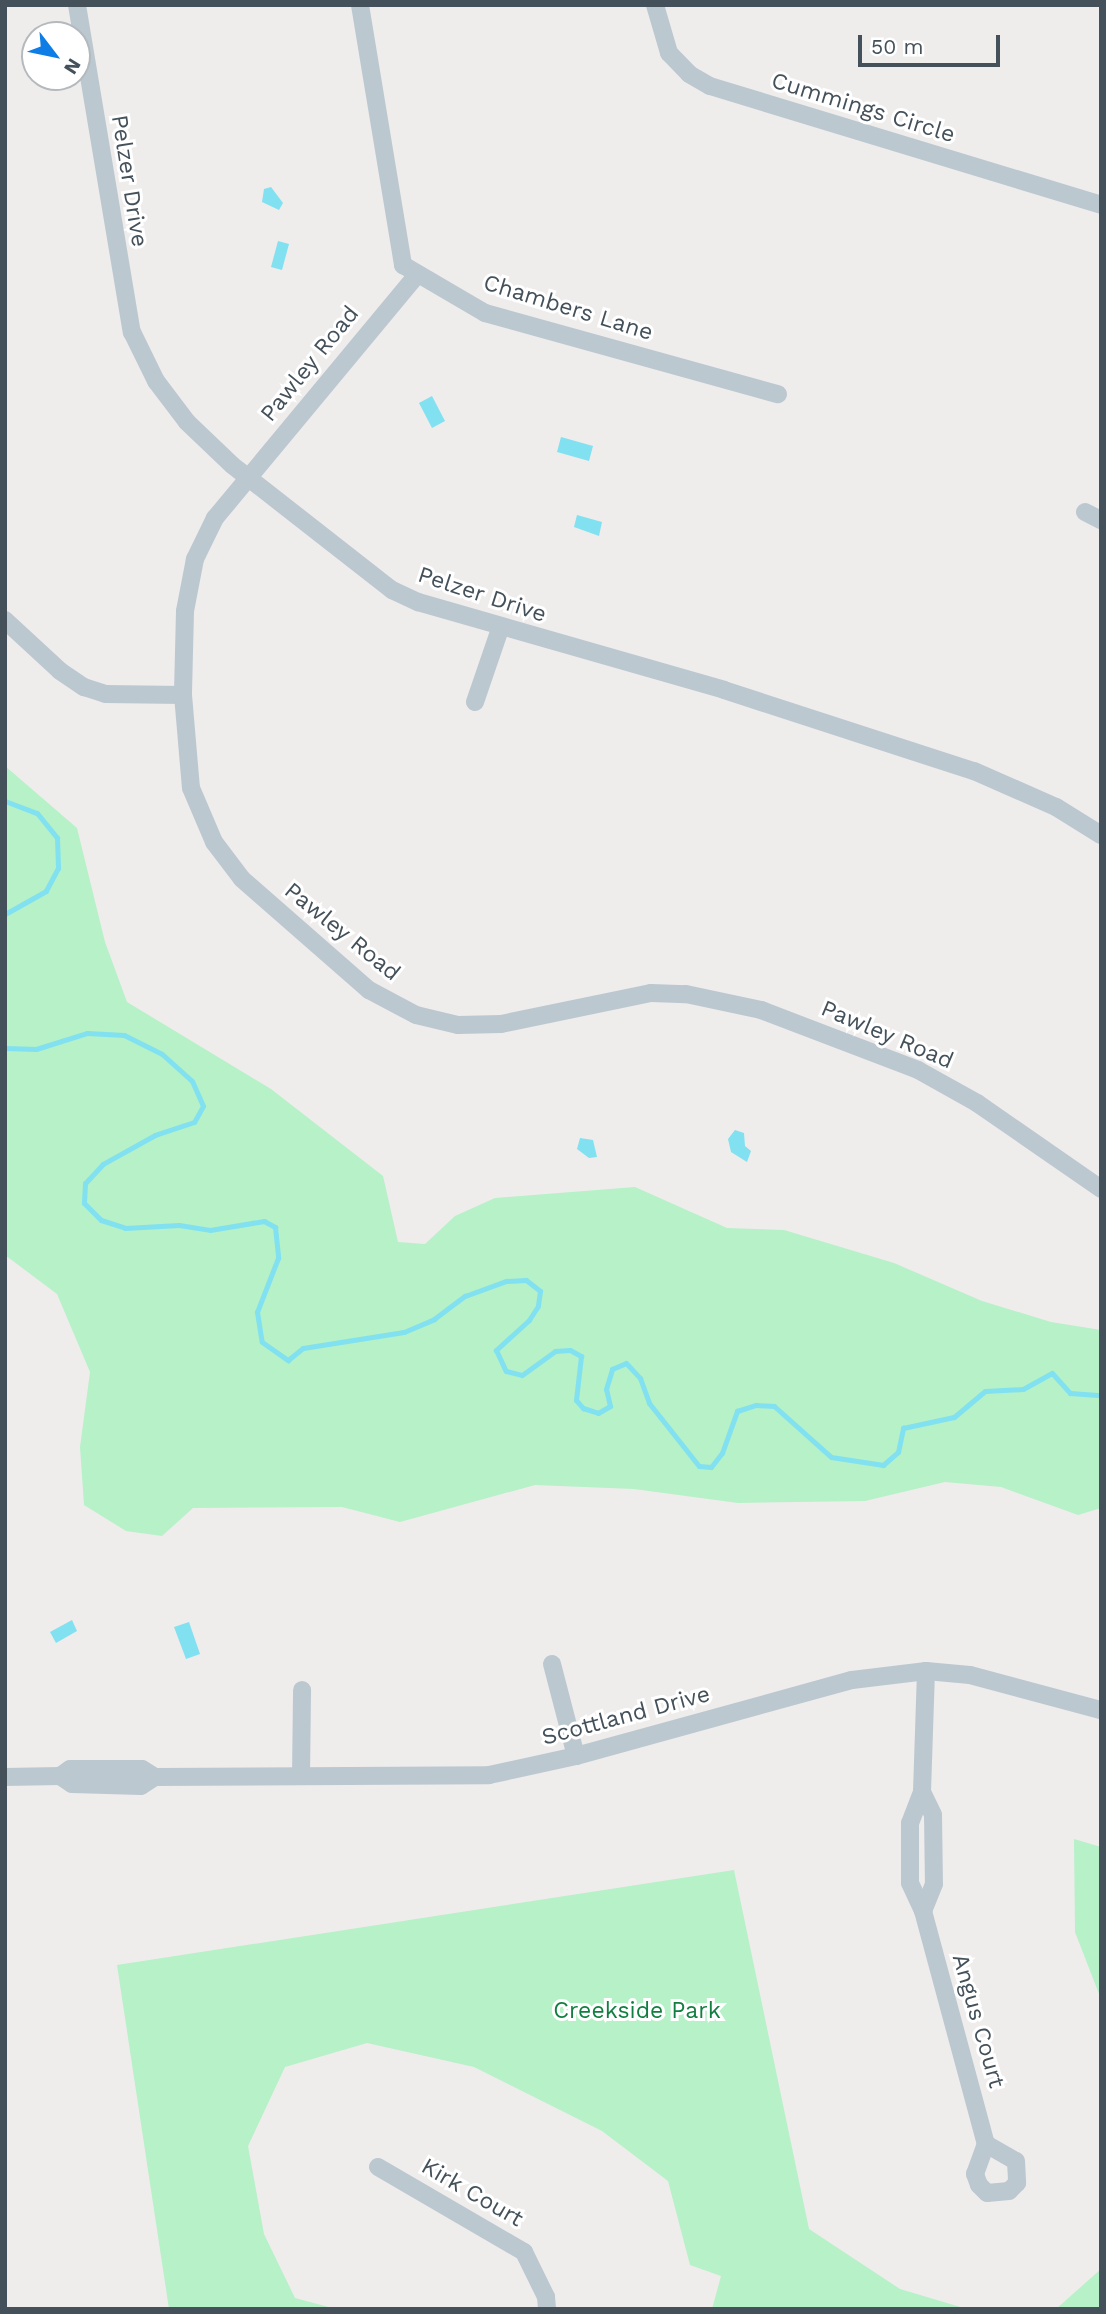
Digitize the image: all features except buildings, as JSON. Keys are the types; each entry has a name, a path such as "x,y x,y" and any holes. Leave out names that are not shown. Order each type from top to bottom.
{"street":[{"name":"Pelzer Drive","path":"77,5 132,332 156,381 187,422 249,477 392,590 500,629 724,690 974,771 1056,807 1101,835"},
{"name":"Chambers Lane","path":"360,5 398,253 403,265 416,276 485,313 778,394"},
{"name":"Cummings Circle","path":"655,5 669,53 689,74 710,86 1101,205"},
{"name":"Pawley Road","path":"416,276 215,519 195,559 186,611 183,695 191,788 214,842 275,912 369,990 400,1007 458,1025 501,1024 651,993 686,994 761,1010 918,1070 977,1103 1101,1189"},
{"path":"5,620 60,671 84,687 105,694 183,695"},
{"path":"475,702 500,629"},
{"path":"552,1664 576,1756"},
{"name":"Scottland Drive","path":"5,1777 60,1776 72,1784 141,1786 155,1777 489,1775 576,1756 852,1680 926,1671 970,1675 1101,1710"},
{"name":"Angus Court","path":"926,1671 922,1792 910,1823 910,1883 923,1911 986,2144"},
{"path":"300,1776 302,1690"},
{"name":"Kirk Court","path":"378,2167 524,2252 546,2297 547,2309"}],"green space":[{"path":"5,766 77,828 105,942 127,1002 271,1089 383,1176 398,1242 425,1244 455,1216 495,1198 635,1187 727,1228 784,1230 894,1263 982,1301 1051,1322 1101,1330 1101,1508 1078,1515 1001,1487 945,1482 865,1501 738,1503 634,1489 535,1485 400,1522 342,1507 193,1508 162,1536 126,1531 84,1505 80,1447 90,1372 57,1294 5,1255"},
{"path":"1074,1839 1101,1847 1101,1999 1075,1932"},
{"name":"Creekside Park","path":"734,1870 809,2229 900,2289 967,2309 712,2309 721,2276 690,2265 668,2181 602,2131 474,2067 367,2043 285,2067 248,2146 264,2234 295,2298 336,2309 169,2309 117,1965"},
{"path":"1101,2269 1101,2309 1056,2309"}],"water":[{"path":"271,187 283,203 279,210 262,202 264,189"},
{"path":"278,241 289,244 282,270 271,267"},
{"path":"432,396 445,421 432,428 419,403"},
{"path":"561,437 593,446 589,461 557,452"},
{"path":"577,515 602,522 599,536 574,527"},
{"path":"735,1130 744,1133 745,1146 751,1151 747,1162 731,1152 728,1139"},
{"path":"580,1138 593,1140 597,1157 589,1158 577,1149"},
{"path":"72,1620 77,1631 56,1643 50,1632"},
{"path":"189,1622 200,1654 186,1659 174,1627"}],"waterway":[{"path":"5,801 37,813 57,838 58,868 46,891 5,914"},
{"path":"5,1048 36,1049 87,1033 124,1035 162,1054 192,1081 203,1106 194,1122 155,1135 103,1164 85,1183 84,1203 101,1220 125,1228 179,1225 210,1230 264,1221 275,1227 278,1258 257,1312 262,1342 288,1360 303,1348 404,1332 434,1319 465,1296 506,1281 526,1280 540,1291 538,1306 529,1320 496,1350 506,1371 522,1375 555,1351 570,1350 581,1356 576,1400 583,1408 598,1413 610,1406 606,1389 612,1369 626,1363 640,1378 649,1403 699,1466 711,1467 722,1453 737,1411 756,1405 774,1406 831,1457 883,1465 898,1452 903,1428 954,1417 985,1391 1023,1389 1052,1373 1070,1393 1101,1395"}]}
